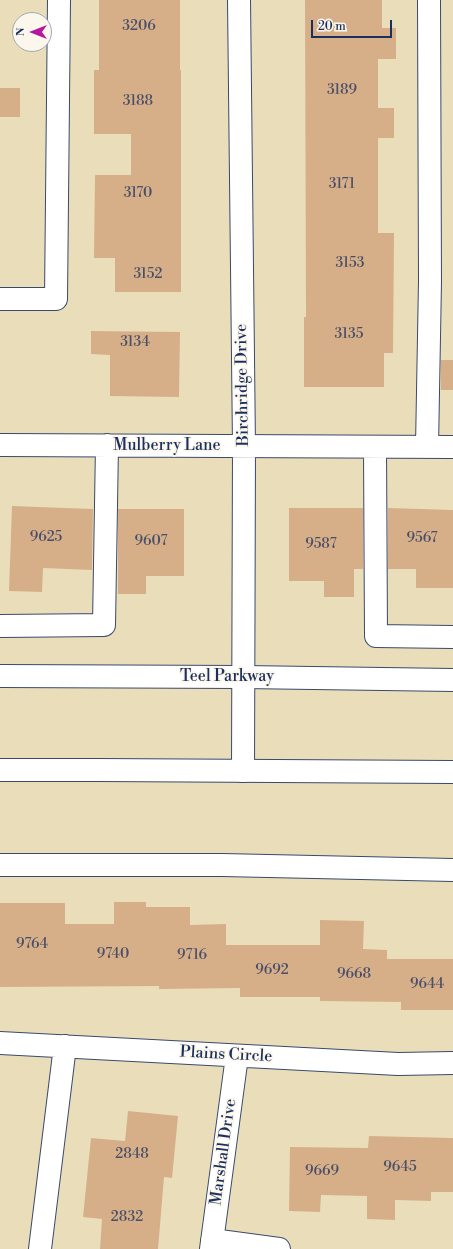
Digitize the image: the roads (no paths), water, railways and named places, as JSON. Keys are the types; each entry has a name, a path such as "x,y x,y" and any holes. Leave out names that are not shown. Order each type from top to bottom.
{"street":[{"path":"0,299 56,299 59,0"},
{"name":"Birchridge Drive","path":"239,0 244,446 243,771"},
{"path":"427,447 430,281 430,0"},
{"name":"Mulberry Lane","path":"0,444 453,448"},
{"path":"0,626 104,625 107,445"},
{"path":"375,447 376,636 453,637"},
{"name":"Teel Parkway","path":"0,676 243,676 453,680"},
{"path":"0,770 453,772"},
{"path":"0,865 222,865 453,870"},
{"name":"Plains Circle","path":"0,1043 398,1064 453,1063"},
{"path":"40,1249 64,1046"},
{"name":"Marshall Drive","path":"211,1245 237,1056"},
{"path":"211,1245 279,1249"}]}
